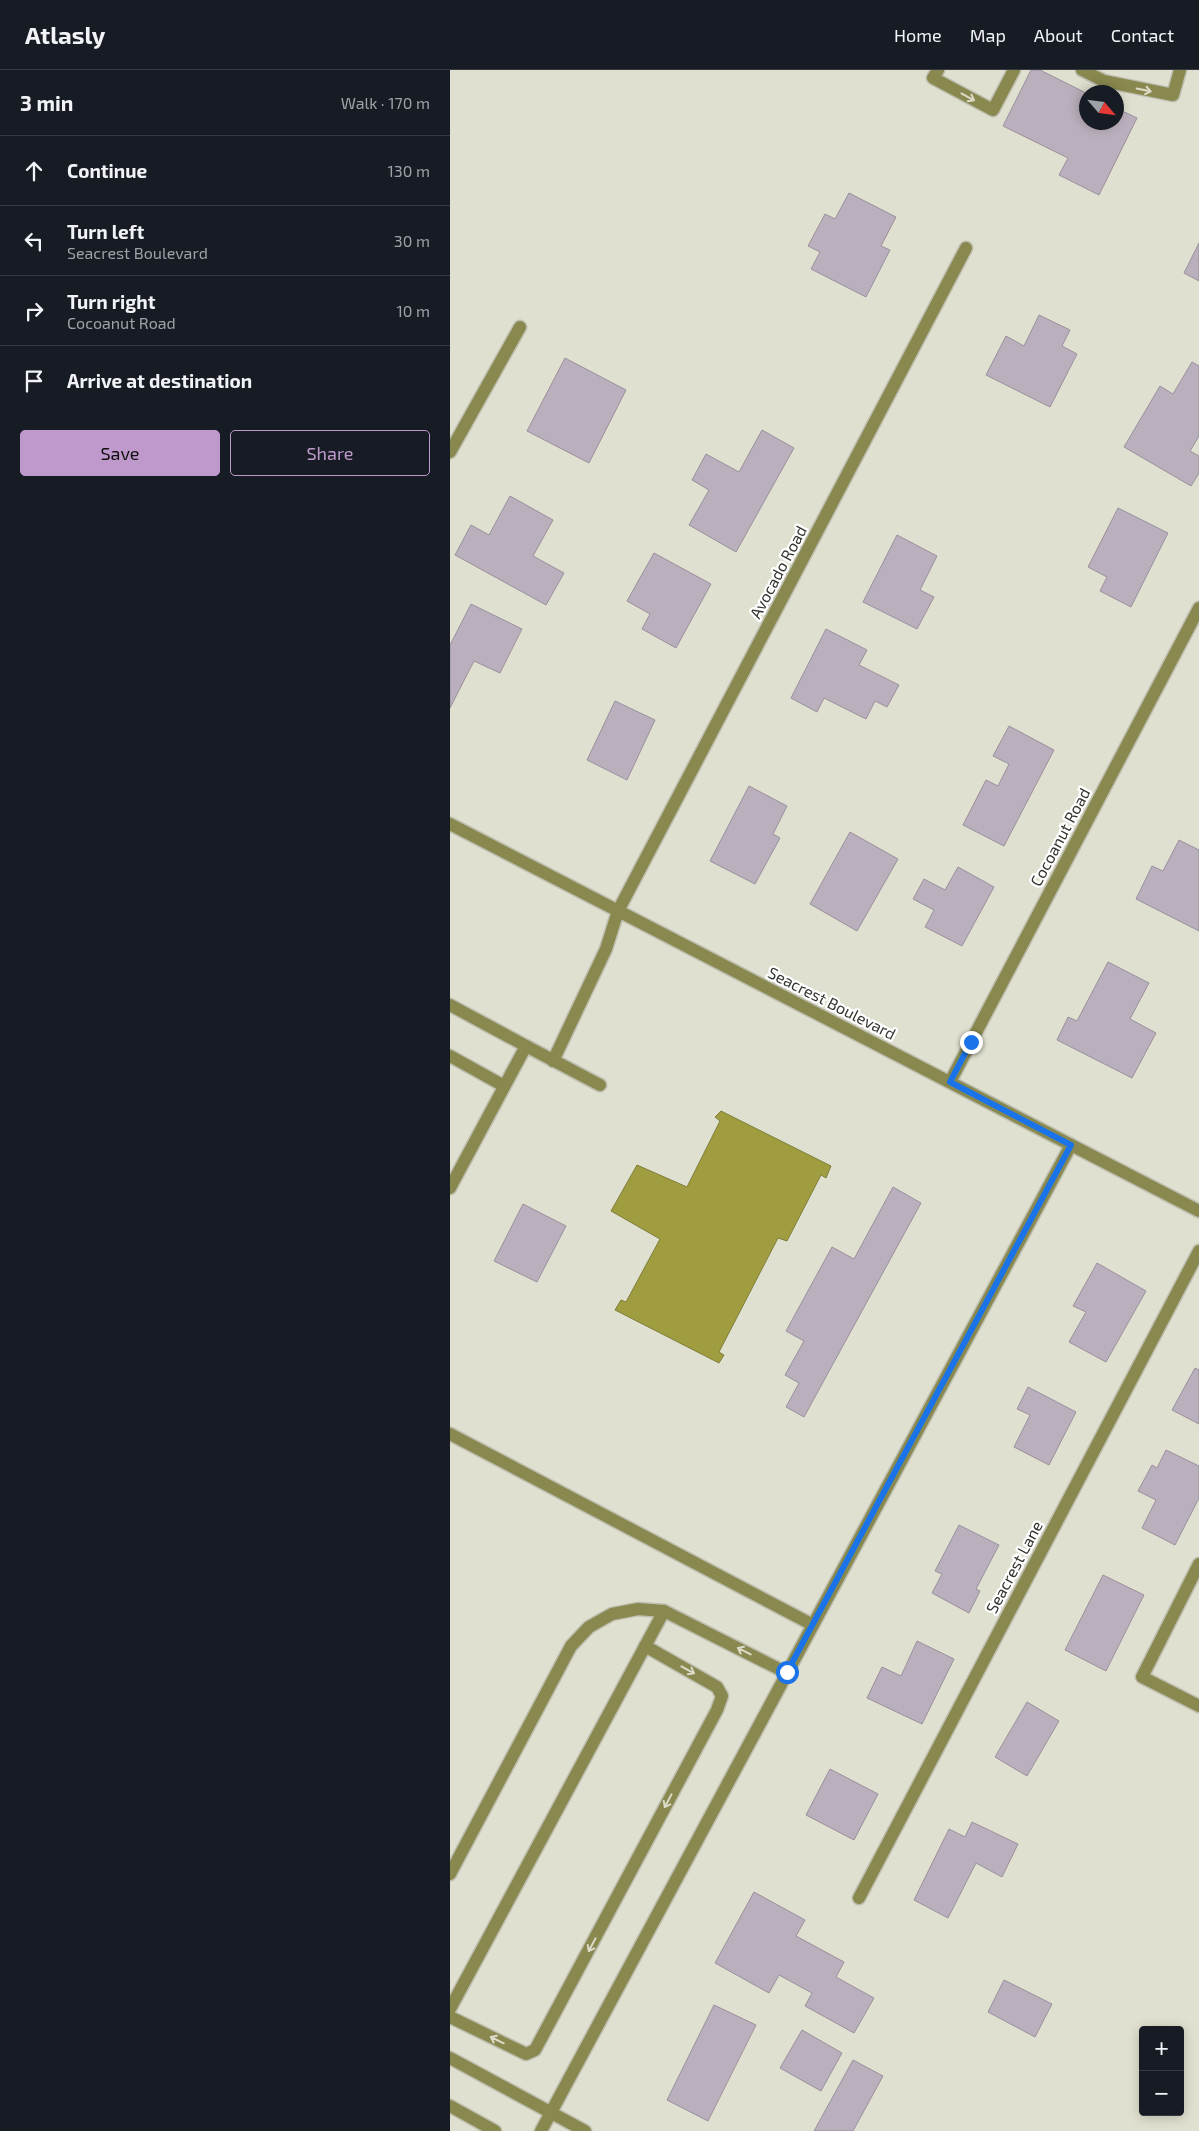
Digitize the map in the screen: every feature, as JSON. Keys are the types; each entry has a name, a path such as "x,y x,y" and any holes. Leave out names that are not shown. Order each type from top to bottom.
{"street":[{"path":"938,70 933,78 993,110 1014,70"},
{"path":"1082,70 1104,81 1173,95 1180,70"},
{"name":"Avocado Road","path":"553,1060 606,949 618,911 966,248"},
{"path":"450,452 520,327"},
{"name":"Cocoanut Road","path":"950,1082 1199,608"},
{"name":"Seacrest Boulevard","path":"450,824 1199,1211"},
{"path":"451,1006 600,1085"},
{"path":"450,1188 526,1046"},
{"path":"450,1056 504,1086"},
{"path":"541,2131 1071,1145"},
{"name":"Seacrest Lane","path":"859,1898 1199,1251"},
{"path":"450,1434 813,1626"},
{"path":"1199,1564 1142,1676 1199,1706"},
{"path":"450,1874 571,1646 589,1627 612,1614 638,1609 664,1611 787,1672"},
{"path":"450,2009 664,1611"},
{"path":"450,2017 526,2054 535,2050 717,1710 722,1696 717,1687 645,1646"},
{"path":"450,2058 585,2131"},
{"path":"450,2106 496,2131"}],"shaded area":[{"path":"721,1111 831,1166 826,1178 821,1175 787,1241 778,1238 719,1352 724,1355 719,1363 615,1310 621,1300 626,1302 660,1239 611,1211 637,1165 687,1187 720,1121 715,1117"}],"building":[{"path":"1031,70 1040,70 1079,90 1079,130 1124,130 1124,112 1137,118 1099,195 1059,175 1068,158 1003,126"},
{"path":"849,193 896,217 881,246 890,250 866,297 811,269 820,252 808,246 825,214 835,219"},
{"path":"1199,243 1199,281 1184,273"},
{"path":"1039,315 1070,330 1062,346 1077,354 1050,407 986,375 1006,336 1024,346"},
{"path":"565,358 626,390 589,463 527,431"},
{"path":"1192,362 1199,366 1199,436 1190,451 1199,456 1199,473 1191,486 1124,447 1160,386 1173,394"},
{"path":"762,430 794,448 736,552 689,525 709,490 692,480 706,454 739,472"},
{"path":"510,496 553,520 533,556 564,573 546,605 455,555 471,525 489,535"},
{"path":"1118,508 1168,533 1131,607 1100,591 1107,577 1088,567"},
{"path":"897,535 937,556 920,590 934,597 917,629 863,602"},
{"path":"654,553 711,584 676,648 642,629 650,614 627,601"},
{"path":"471,604 522,629 500,673 474,661 450,708 450,645"},
{"path":"826,629 867,650 859,665 899,685 887,707 875,701 866,719 824,698 817,712 791,698"},
{"path":"615,701 655,720 627,780 587,760"},
{"path":"1009,726 1054,750 1004,846 963,825 986,780 998,786 1009,764 993,756"},
{"path":"749,786 787,806 773,834 780,838 755,884 710,861"},
{"path":"850,832 898,859 857,931 810,904"},
{"path":"1179,840 1199,850 1199,931 1136,899 1152,866 1163,871"},
{"path":"958,867 994,887 962,946 925,927 934,910 913,899 924,879 945,890"},
{"path":"1108,962 1149,983 1130,1019 1156,1033 1132,1078 1057,1040 1068,1017 1077,1021"},
{"path":"893,1187 921,1203 804,1417 786,1407 799,1383 785,1375 804,1341 786,1331 832,1247 854,1259"},
{"path":"523,1204 566,1226 537,1282 494,1261"},
{"path":"1097,1263 1146,1291 1106,1362 1069,1342 1086,1312 1073,1306"},
{"path":"1195,1368 1199,1370 1199,1424 1172,1410"},
{"path":"1028,1387 1076,1412 1049,1465 1014,1447 1030,1415 1017,1409"},
{"path":"1166,1450 1199,1466 1199,1498 1175,1545 1142,1528 1156,1500 1138,1491 1152,1465 1157,1468"},
{"path":"959,1525 999,1545 976,1589 980,1591 969,1613 932,1593 942,1574 935,1571"},
{"path":"1103,1575 1144,1595 1106,1671 1065,1650"},
{"path":"917,1641 954,1659 922,1724 867,1698 882,1667 901,1676"},
{"path":"1027,1702 1059,1721 1027,1776 995,1757"},
{"path":"830,1769 878,1794 854,1840 806,1815"},
{"path":"972,1822 1018,1844 1002,1877 976,1863 948,1918 914,1900 949,1829 965,1837"},
{"path":"754,1892 805,1920 796,1936 844,1962 836,1977 874,1998 854,2033 805,2006 812,1993 779,1975 769,1993 715,1963"},
{"path":"1004,1980 1052,2004 1035,2037 988,2012"},
{"path":"714,2005 756,2025 708,2121 667,2100"},
{"path":"802,2030 842,2053 821,2091 780,2068"},
{"path":"853,2060 883,2076 853,2131 814,2131"}],"route":[{"path":"787,1672 1071,1145 950,1082 971,1042"}]}
